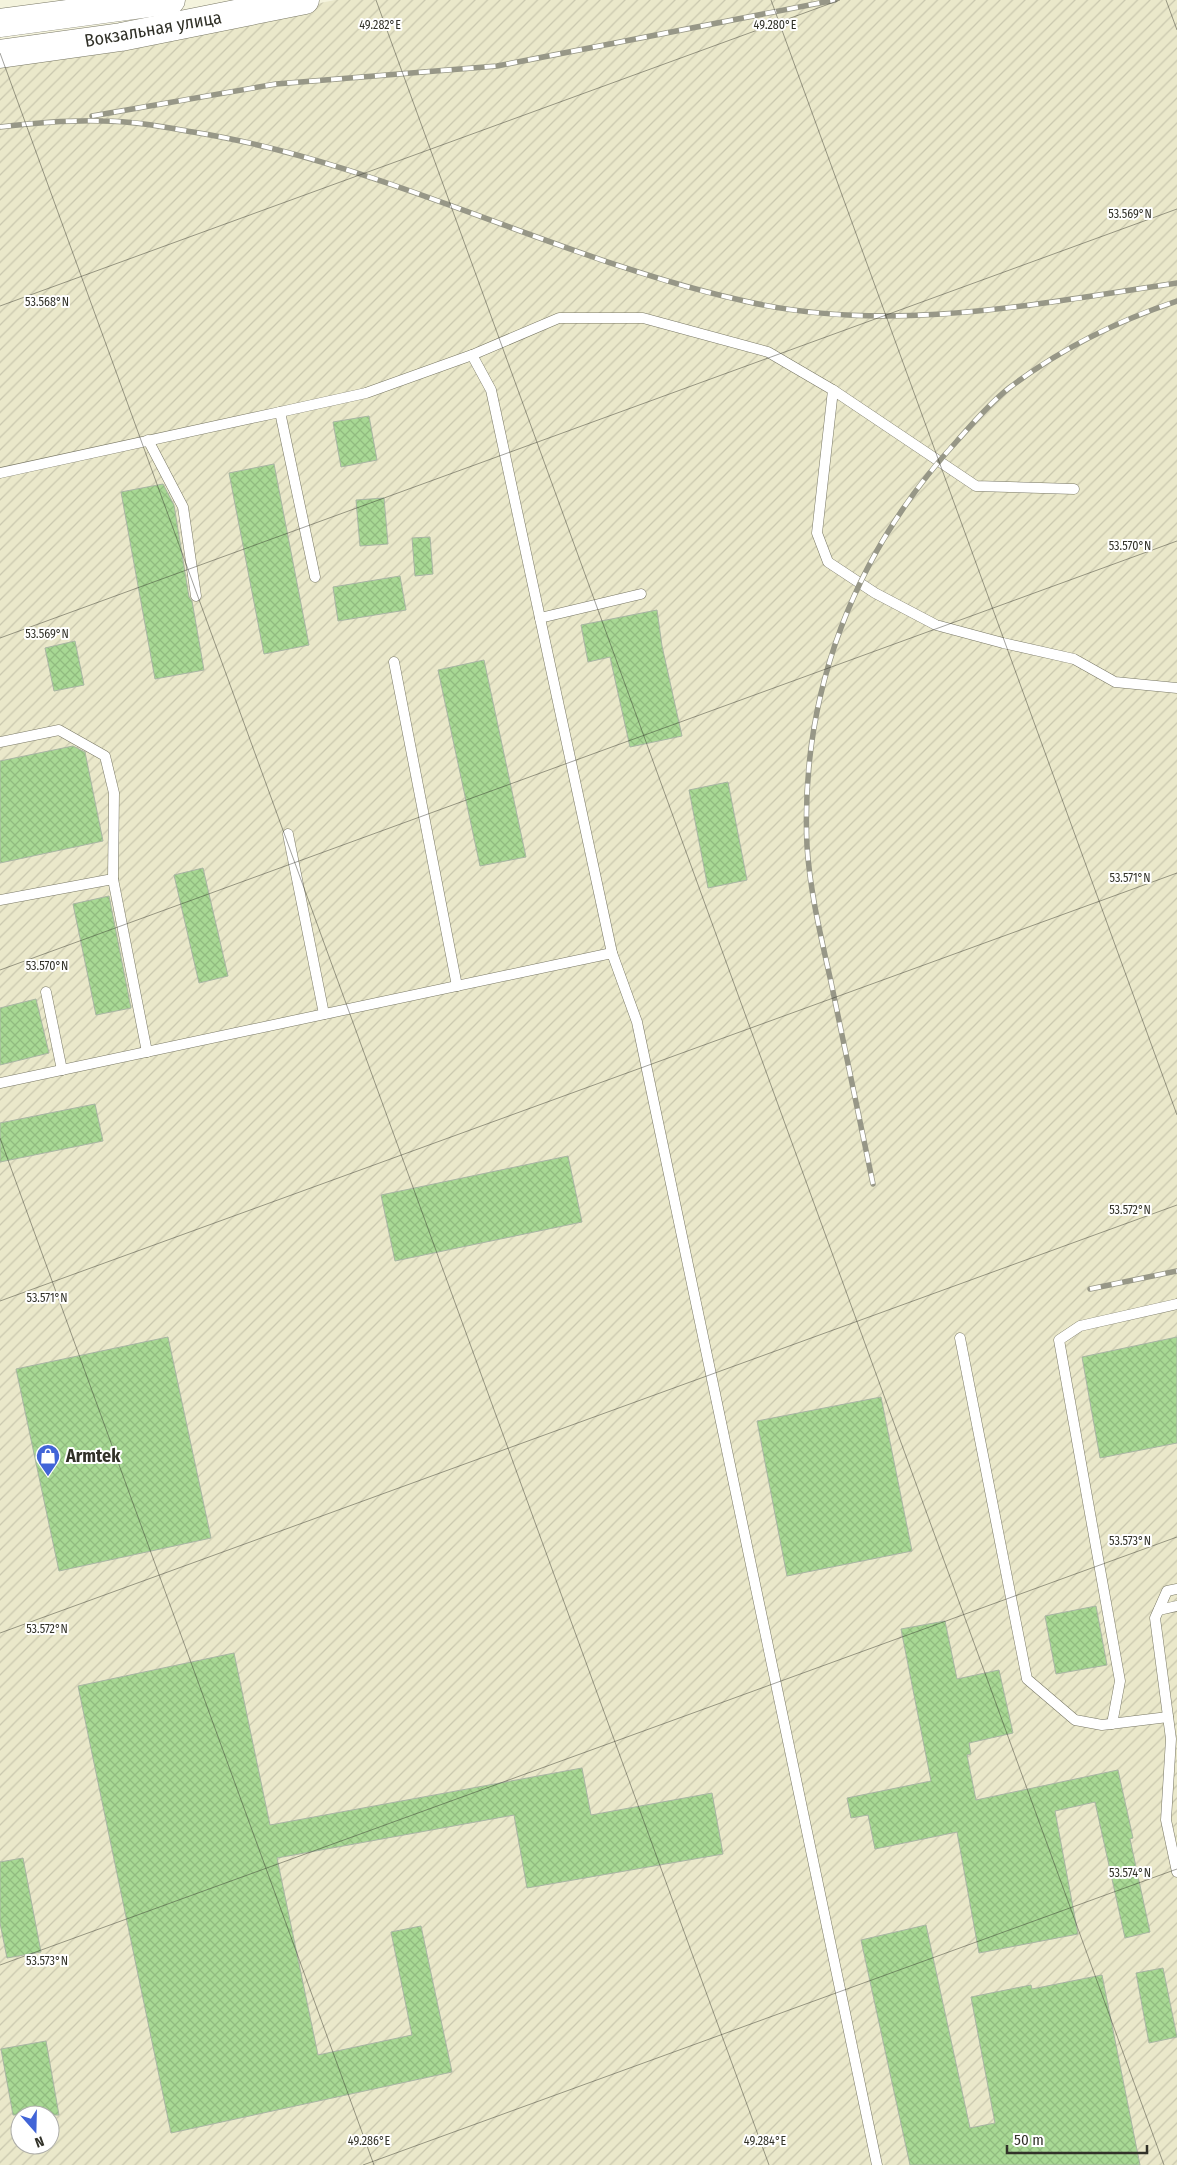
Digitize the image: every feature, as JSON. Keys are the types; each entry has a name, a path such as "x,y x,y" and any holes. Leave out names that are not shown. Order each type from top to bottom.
{"main road":[{"path":"0,23 171,0"},
{"name":"Вокзальная улица","path":"0,54 121,37 305,0"}],"lane":[{"path":"0,473 366,393 472,355 559,318 643,318 768,352 833,390 976,486 1074,489"},
{"path":"472,355 491,390 612,953 637,1022 877,2165"},
{"path":"833,390 817,532 828,562 875,593 936,625 1003,644 1074,659 1115,682 1177,688"},
{"path":"280,412 315,577"},
{"path":"148,440 183,506 196,596"},
{"path":"540,618 641,594"},
{"path":"394,662 457,986"},
{"path":"0,742 59,730 105,756 114,793 113,879 147,1052"},
{"path":"288,834 324,1014"},
{"path":"0,900 113,879"},
{"path":"0,1083 612,953"},
{"path":"46,992 62,1070"},
{"path":"1112,1724 1120,1681 1060,1340 1080,1326 1177,1304"},
{"path":"960,1338 1027,1679 1075,1720 1102,1725 1168,1717"},
{"path":"1177,1589 1167,1592 1156,1618 1173,1760 1166,1820 1177,1872"},
{"path":"1159,1610 1177,1606"}],"shaded area":[{"path":"335,0 1177,0 1177,2165 0,2165 0,68"}],"building":[{"path":"369,416 377,460 341,467 333,422"},
{"path":"274,464 309,645 264,654 229,473"},
{"path":"163,484 174,505 189,597 192,601 204,670 155,679 121,492"},
{"path":"384,498 388,544 360,546 356,500"},
{"path":"430,537 433,574 415,576 412,538"},
{"path":"400,576 406,610 338,621 333,587"},
{"path":"657,610 662,646 682,736 630,747 610,657 588,662 581,625"},
{"path":"75,641 84,685 54,691 45,648"},
{"path":"484,660 526,857 480,866 438,670"},
{"path":"73,746 85,752 103,841 0,863 0,761"},
{"path":"728,782 747,880 708,888 689,790"},
{"path":"203,868 228,976 199,983 174,875"},
{"path":"109,896 131,1008 96,1015 73,904"},
{"path":"36,999 49,1053 0,1065 0,1008"},
{"path":"95,1104 103,1141 0,1162 0,1123"},
{"path":"568,1156 582,1222 395,1261 381,1195"},
{"path":"168,1337 211,1538 59,1571 16,1369"},
{"path":"1177,1337 1177,1443 1100,1458 1082,1357"},
{"path":"881,1397 912,1551 787,1576 757,1421"},
{"path":"1096,1606 1107,1665 1056,1674 1045,1616"},
{"path":"945,1621 957,1679 999,1670 1013,1733 969,1743 971,1754 967,1755 976,1800 1118,1770 1133,1838 1130,1839 1150,1932 1125,1938 1095,1802 1055,1811 1078,1934 979,1953 957,1832 875,1849 868,1815 851,1818 847,1798 931,1781 901,1629"},
{"path":"234,1653 270,1825 582,1768 591,1815 712,1793 723,1854 527,1888 514,1815 277,1858 318,2055 412,2035 391,1932 421,1926 452,2072 171,2133 78,1686"},
{"path":"23,1858 41,1952 7,1958 0,1923 0,1862"},
{"path":"926,1925 970,2128 995,2123 971,1997 1031,1985 1032,1989 1102,1975 1140,2165 910,2165 861,1940"},
{"path":"1163,1968 1177,2037 1149,2043 1136,1973"},
{"path":"46,2041 57,2105 11,2105 1,2049"}],"railway":[{"path":"92,116 276,84 497,66 835,0"},
{"path":"0,127 64,121 126,122 193,132 265,147 335,166 609,262 678,284 749,302 802,311 910,316 1017,307 1177,283"},
{"path":"873,1184 816,914 807,846 807,790 813,734 824,681 841,628 862,578 889,530 921,484 995,400 1028,374 1090,337 1177,301"},
{"path":"1090,1289 1177,1271"}],"place":[{"name":"Armtek","path":"48,1477"}]}
